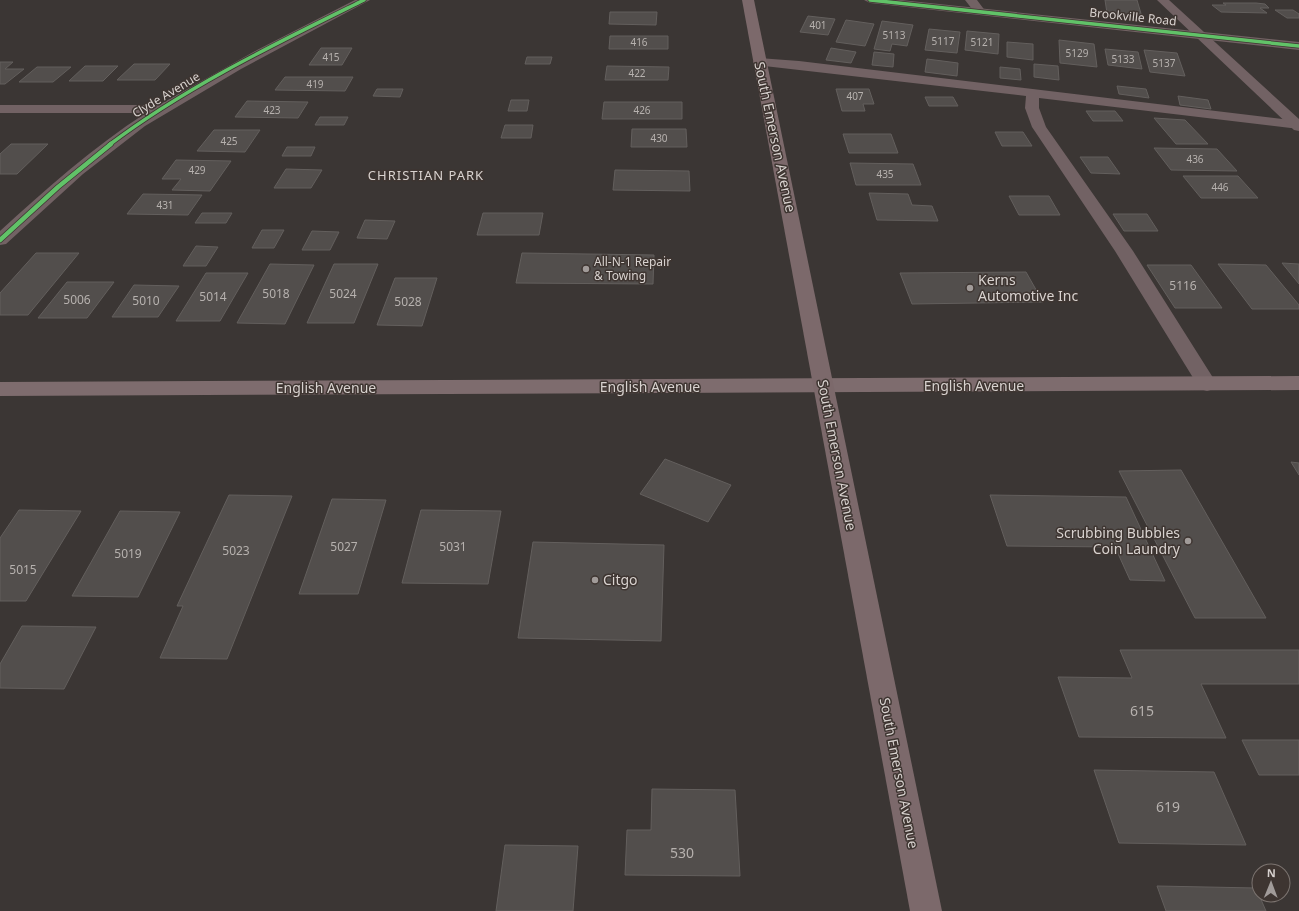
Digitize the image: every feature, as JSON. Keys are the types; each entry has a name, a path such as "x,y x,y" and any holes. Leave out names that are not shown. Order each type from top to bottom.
{"main road":[{"name":"South Emerson Avenue","path":"748,0 926,911"},
{"name":"English Avenue","path":"0,389 823,387 1299,383"}],"street":[{"name":"Clyde Avenue","path":"0,240 88,162 161,109 293,35 364,0"},
{"name":"Brookville Road","path":"870,0 1299,46"},
{"path":"971,0 980,12"},
{"path":"1163,0 1298,126"},
{"path":"759,62 799,65 1298,126"},
{"path":"1033,93 1032,108 1039,127 1124,251 1207,384"},
{"path":"0,109 161,109"}],"building":[{"path":"1105,0 1137,0 1142,17 1107,13"},
{"path":"1223,3 1256,3 1265,4 1269,8 1260,8 1267,13 1221,12 1212,5 1226,5"},
{"path":"1275,10 1293,10 1299,14 1299,18 1287,18"},
{"path":"610,12 657,12 656,25 609,24"},
{"path":"808,16 835,19 828,35 800,32"},
{"path":"846,20 874,24 865,46 836,42"},
{"path":"882,21 913,25 907,46 892,44 890,51 874,49"},
{"path":"929,29 960,32 957,53 925,50"},
{"path":"967,31 999,34 998,54 965,50"},
{"path":"610,36 668,36 668,49 609,49"},
{"path":"1059,40 1094,44 1097,67 1060,63"},
{"path":"1007,42 1033,44 1033,60 1007,57"},
{"path":"321,48 352,48 342,65 309,65"},
{"path":"831,48 856,52 851,63 826,60"},
{"path":"1105,49 1138,52 1142,69 1108,65"},
{"path":"1144,50 1177,53 1185,76 1150,72"},
{"path":"874,52 894,54 893,67 872,65"},
{"path":"527,57 552,57 550,64 525,64"},
{"path":"927,59 958,63 957,76 925,72"},
{"path":"0,62 13,62 5,69 24,69 5,84 0,84"},
{"path":"134,64 170,64 155,80 117,80"},
{"path":"1034,64 1058,66 1059,80 1034,77"},
{"path":"85,66 118,66 103,81 69,81"},
{"path":"607,66 669,67 668,80 605,80"},
{"path":"37,67 71,67 53,82 19,82"},
{"path":"1000,67 1020,69 1021,80 1000,78"},
{"path":"285,77 353,77 345,91 275,90"},
{"path":"1117,86 1146,89 1149,98 1119,94"},
{"path":"377,89 403,89 400,97 373,96"},
{"path":"836,89 869,89 874,104 863,104 865,111 842,111"},
{"path":"1178,96 1208,100 1211,109 1180,105"},
{"path":"925,97 953,97 958,106 929,106"},
{"path":"511,100 529,100 527,111 508,111"},
{"path":"247,101 308,102 298,118 235,117"},
{"path":"604,102 682,102 682,119 602,119"},
{"path":"1086,111 1115,111 1123,121 1093,121"},
{"path":"320,117 348,117 344,125 315,125"},
{"path":"1154,118 1185,120 1208,144 1176,144"},
{"path":"505,125 533,125 531,138 501,138"},
{"path":"632,129 686,129 687,147 631,147"},
{"path":"214,130 260,130 245,152 197,151"},
{"path":"995,132 1023,132 1032,146 1002,146"},
{"path":"843,134 891,134 898,153 849,153"},
{"path":"11,144 48,144 17,174 0,174 0,154"},
{"path":"287,147 315,147 311,156 282,156"},
{"path":"1154,148 1217,149 1237,171 1171,170"},
{"path":"1080,157 1108,157 1120,174 1091,173"},
{"path":"176,160 231,161 210,191 172,190 181,179 162,179"},
{"path":"850,163 913,164 921,185 856,185"},
{"path":"286,169 322,170 311,188 274,188"},
{"path":"615,170 689,171 690,191 613,190"},
{"path":"1183,176 1238,176 1258,198 1201,198"},
{"path":"869,193 908,194 912,205 932,206 938,221 877,220"},
{"path":"143,194 202,195 188,215 127,214"},
{"path":"1009,196 1049,196 1060,215 1019,215"},
{"path":"202,213 232,213 226,223 195,223"},
{"path":"483,213 543,213 539,235 477,235"},
{"path":"1113,214 1147,214 1158,231 1124,231"},
{"path":"365,220 395,221 387,239 357,238"},
{"path":"262,230 284,230 274,248 252,248"},
{"path":"312,231 339,232 330,250 302,250"},
{"path":"196,246 218,247 206,266 183,266"},
{"path":"36,253 79,253 28,315 0,315 0,293"},
{"name":"All-N-1 Repair & Towing","path":"522,253 654,255 653,284 516,283"},
{"path":"1282,263 1299,264 1299,284"},
{"path":"270,264 314,265 285,324 237,323"},
{"path":"334,264 378,264 354,323 307,323"},
{"path":"1218,264 1266,265 1299,305 1299,309 1252,309"},
{"path":"1147,265 1191,265 1222,308 1175,308"},
{"name":"Kerns Automotive Inc","path":"1026,272 1043,302 912,304 900,273"},
{"path":"206,273 248,273 220,321 176,321"},
{"path":"395,278 437,278 422,326 377,325"},
{"path":"67,282 114,282 87,318 38,318"},
{"path":"134,285 179,286 158,317 112,317"},
{"path":"665,459 731,485 708,522 640,494"},
{"path":"1291,462 1299,463 1299,475"},
{"name":"Scrubbing Bubbles Coin Laundry","path":"1181,470 1266,618 1195,618 1119,471"},
{"path":"229,495 292,496 227,659 160,658 183,606 177,606"},
{"path":"990,495 1126,497 1165,581 1130,580 1115,547 1007,546"},
{"path":"332,499 386,500 358,594 299,594"},
{"path":"19,510 81,511 26,601 0,601 0,538"},
{"path":"421,510 501,511 488,584 402,583"},
{"path":"120,511 180,512 138,597 72,596"},
{"name":"Citgo","path":"533,542 664,545 661,641 518,638"},
{"path":"22,626 96,627 64,689 0,688 0,664"},
{"path":"1120,650 1299,650 1299,684 1201,684 1226,738 1079,737 1058,677 1132,678"},
{"path":"1242,740 1299,740 1299,775 1259,775"},
{"path":"1094,770 1214,772 1246,845 1119,843"},
{"path":"652,789 735,790 740,876 625,875 627,830 651,830"},
{"path":"505,845 578,846 573,911 496,911"},
{"path":"1157,886 1251,888 1251,903 1263,903 1266,911 1166,911"}],"cycle path":[{"path":"0,240 78,170 140,123 236,66 364,0"},
{"path":"870,0 1299,46"}],"place":[{"name":"All-N-1 Repair & Towing","path":"586,269"},
{"name":"Kerns Automotive Inc","path":"970,288"},
{"name":"Scrubbing Bubbles Coin Laundry","path":"1188,541"},
{"name":"Citgo","path":"595,580"}],"district":[{"name":"CHRISTIAN PARK","path":"426,175"}]}
